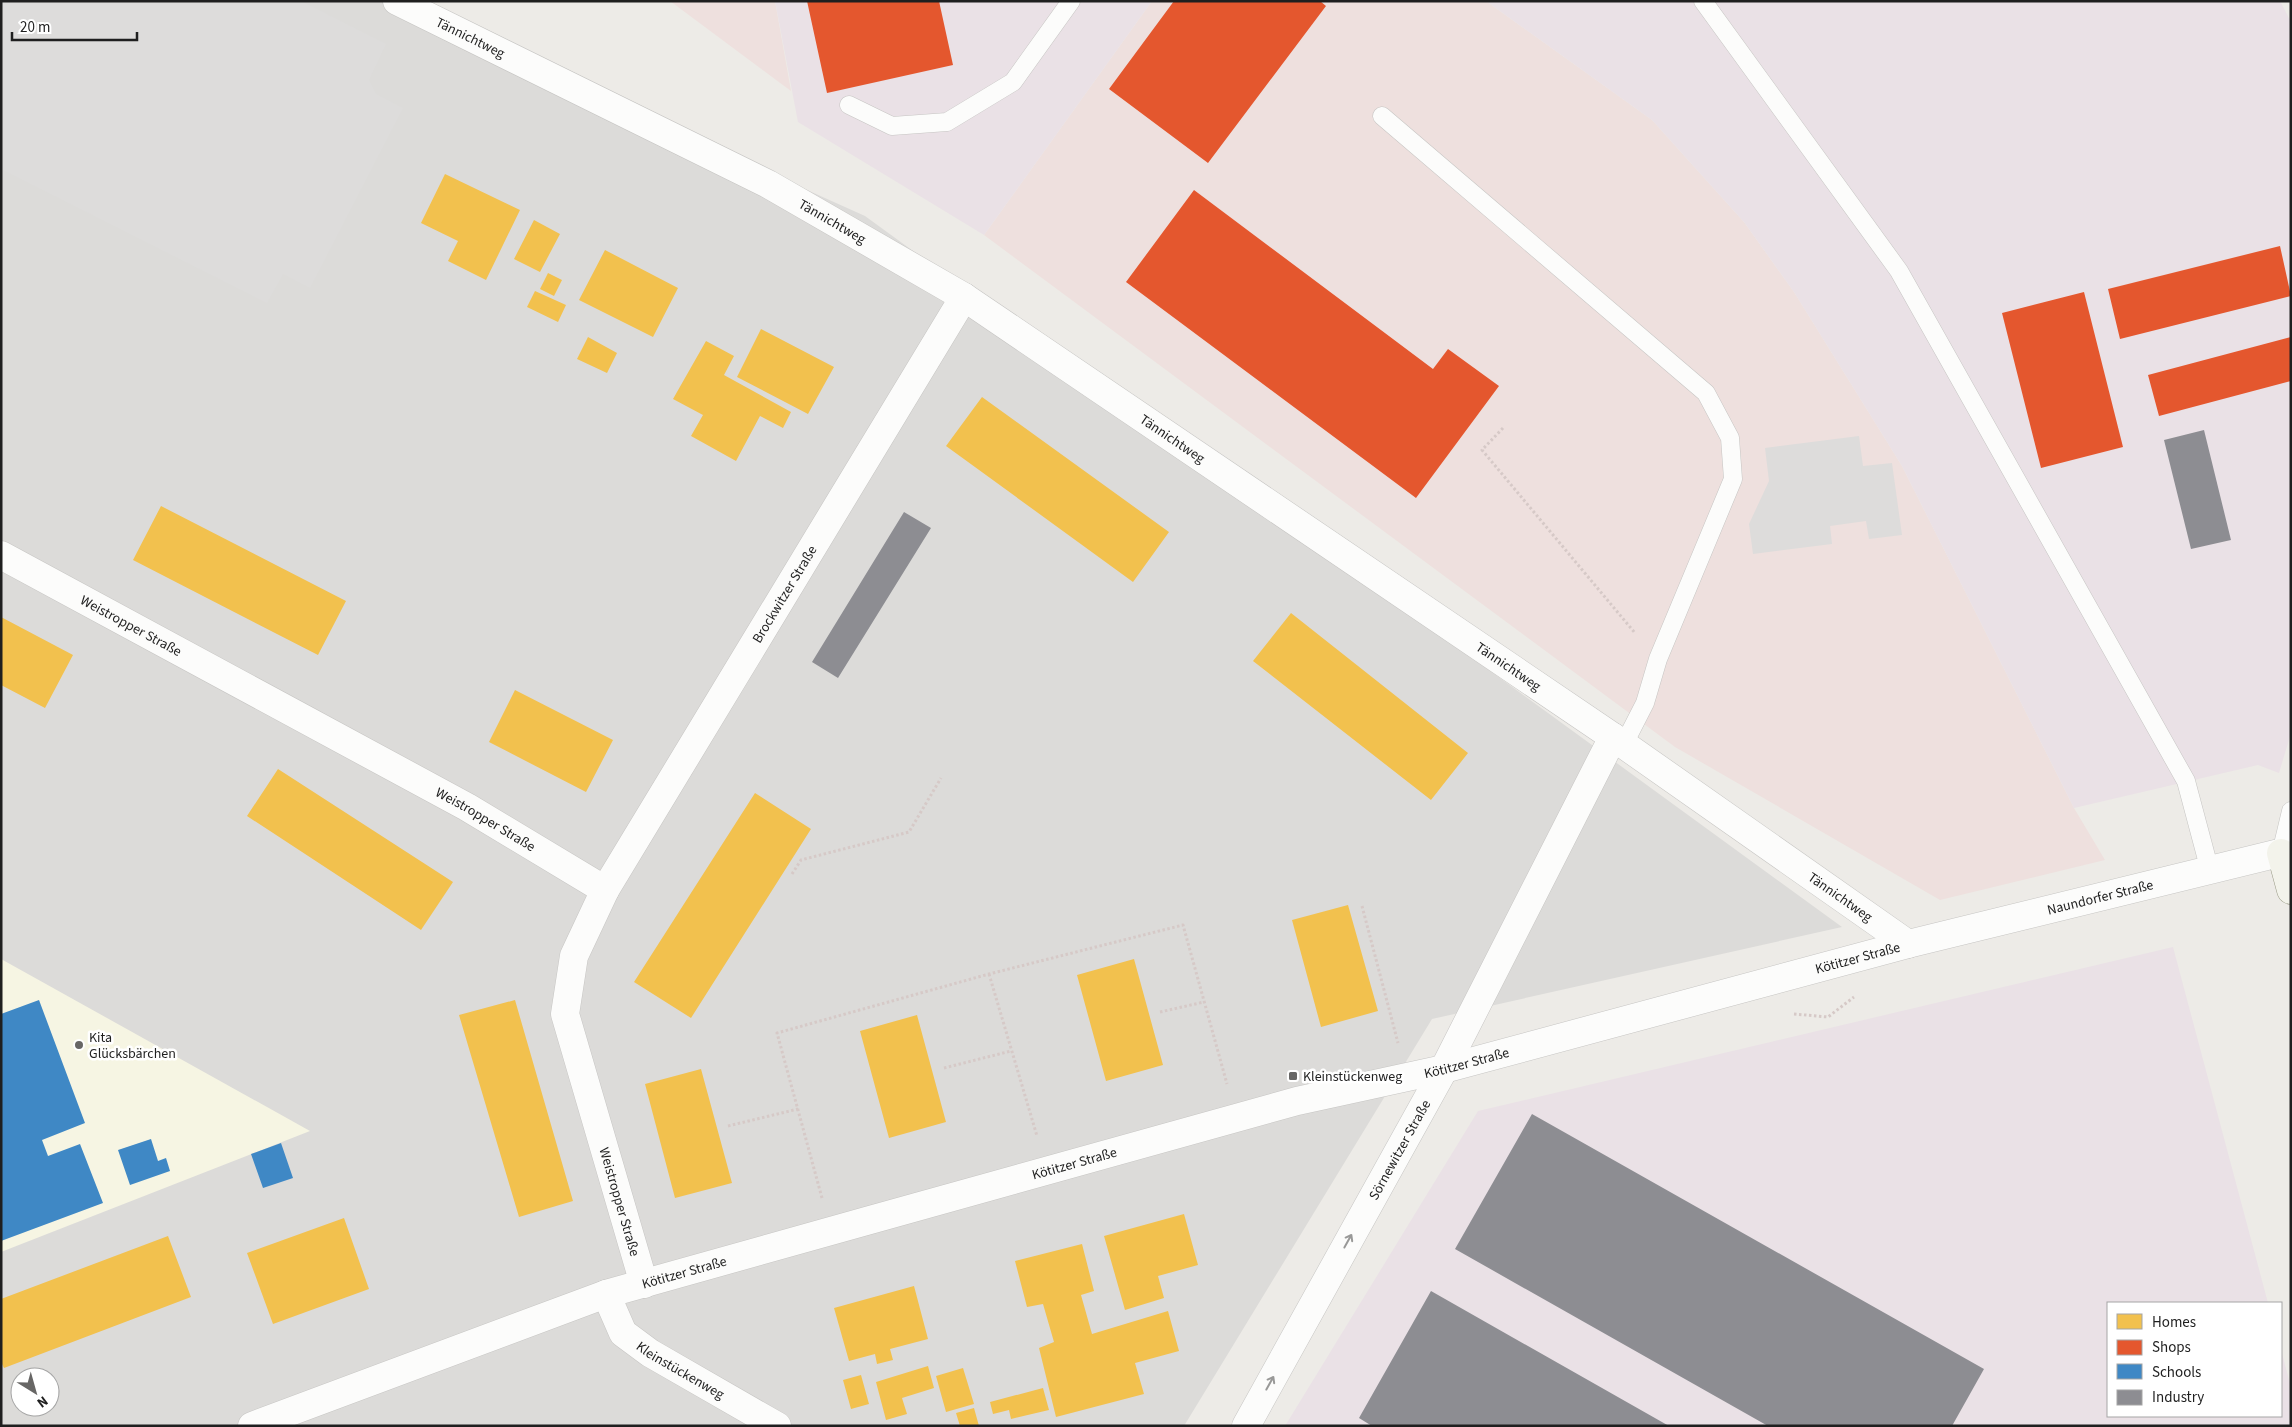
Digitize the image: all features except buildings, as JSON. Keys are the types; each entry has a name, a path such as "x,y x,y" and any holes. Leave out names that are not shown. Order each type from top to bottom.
{"main road":[{"path":"2286,851 2291,890"}],"street":[{"name":"Tännichtweg","path":"397,1 768,184 964,297 1619,740 1908,944"},
{"name":"Brockwitzer Straße","path":"605,890 964,297"},
{"name":"Weistropper Straße","path":"1,555 467,807 605,890 574,956 565,1014 644,1284"},
{"name":"Sörnewitzer Straße","path":"1246,1426 1444,1069 1619,740"},
{"name":"Naundorfer Straße","path":"1908,944 2286,851"},
{"name":"Kötitzer Straße","path":"252,1426 606,1294 1297,1101 1444,1069 1908,944"},
{"name":"Kleinstückenweg","path":"606,1294 623,1333 650,1353 777,1426"}],"lane":[{"path":"849,106 892,126 947,122 1013,82 1071,1"},
{"path":"1703,1 1899,271 2186,781 2210,871"},
{"path":"1382,116 1706,393 1730,438 1733,478 1658,659 1645,703 1619,740"},
{"path":"2286,851 2291,811"}],"path":[{"path":"1503,428 1482,450 1658,659"},
{"path":"792,874 801,860 910,832 941,778"},
{"path":"1362,906 1407,1078"},
{"path":"832,1232 777,1032 989,974 1184,925 1236,1118"},
{"path":"989,974 1047,1171"},
{"path":"1160,1012 1204,1002"},
{"path":"944,1068 1011,1051"},
{"path":"728,1126 798,1109"}],"shaded area":[{"path":"1,1 387,1 865,216 1842,927 1432,1019 1184,1426 1,1426"},
{"path":"1,1 301,1 386,44 369,80 376,94 403,108 310,288 283,274 267,303 1,169"},
{"path":"670,1 775,1 791,91"},
{"path":"775,1 1152,1 984,235 798,122"},
{"path":"1152,1 1486,1 1652,120 1744,222 1794,292 1902,466 2074,808 2105,860 1940,900 1675,747 984,235"},
{"path":"1486,1 2280,1 2291,22 2291,733 2279,773 2258,765 2074,808 1902,466 1794,292 1744,222 1652,120"},
{"path":"1859,436 1863,466 1892,463 1902,535 1869,539 1866,521 1830,526 1832,544 1753,554 1749,524 1769,481 1765,448"},
{"path":"2173,947 2268,1302 2107,1302 2107,1417 2282,1417 2282,1354 2291,1387 2291,1426 1285,1426 1478,1111"},
{"name":"Kita Glücksbärchen","path":"1,959 310,1131 1,1252"}],"place":[{"name":"Kita Glücksbärchen","path":"79,1045"},
{"name":"Kleinstückenweg","path":"1293,1076"}]}
